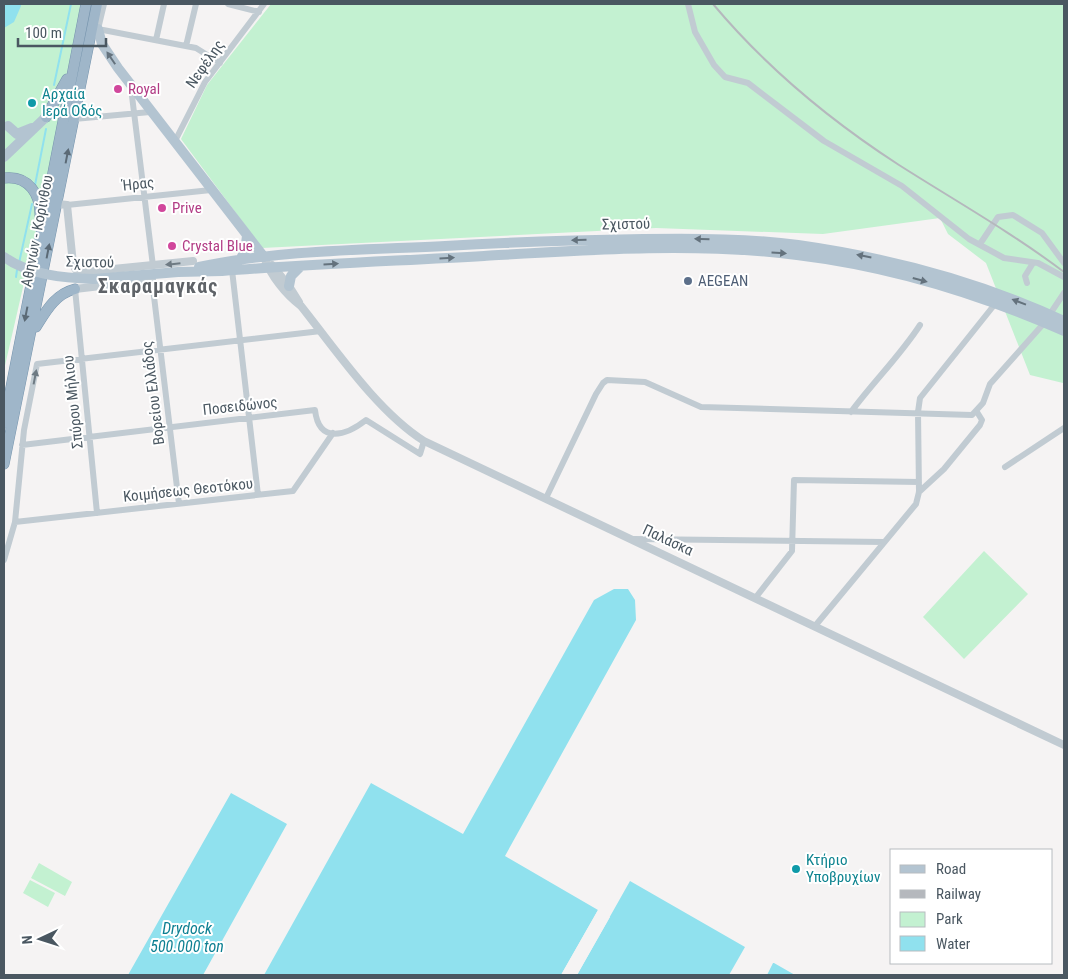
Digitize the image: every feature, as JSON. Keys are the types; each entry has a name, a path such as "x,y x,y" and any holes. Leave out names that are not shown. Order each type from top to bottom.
{"highway":[{"name":"Αθηνών - Κορίνθου","path":"4,423 86,4"},
{"name":"Αθηνών - Κορίνθου","path":"4,464 62,204 74,119 100,4"},
{"path":"98,29 100,4"},
{"path":"46,117 73,70"},
{"path":"4,178 21,180 28,183 36,193 40,206 38,250"},
{"path":"32,334 56,299 68,291 75,290"}],"main road":[{"path":"98,29 108,53 131,86 264,258"},
{"path":"4,156 46,117"},
{"path":"4,156 11,141 8,126 15,133 21,134 46,117"},
{"path":"240,260 245,251 247,236"},
{"name":"Σχιστού","path":"225,268 240,260 318,252 530,241 668,238 767,242 847,253 930,271 970,284 1048,318 1064,331"},
{"name":"Σχιστού","path":"4,257 20,266 45,273 94,279 225,268 271,268 618,250 698,249 766,252 795,254 871,268 935,284 995,304 1064,321"},
{"path":"193,262 225,268"},
{"path":"289,286 291,276 301,266"},
{"path":"152,280 225,268"}],"street":[{"path":"156,40 164,4"},
{"path":"186,46 196,4"},
{"path":"230,4 259,12"},
{"name":"Νεφέλης","path":"174,143 198,93 264,4"},
{"path":"688,4 694,32 714,65 725,77 744,82 757,89 812,133 892,180 958,231 980,244 1004,258 1038,263 1051,268 1064,277"},
{"path":"98,29 186,46 206,52 220,63"},
{"path":"131,86 153,266"},
{"path":"74,119 150,112"},
{"name":"Ήρας","path":"62,204 211,190"},
{"name":"Σχιστού","path":"62,204 73,264 76,270 92,271 193,262"},
{"path":"980,244 998,217 1013,215 1042,234 1064,263"},
{"name":"Παλάσκα","path":"264,258 292,299 301,306"},
{"path":"1027,283 1025,276 1033,263"},
{"path":"225,268 240,340 258,495"},
{"name":"Παλάσκα","path":"271,268 289,286 301,306 394,418 424,441 634,539 1064,745"},
{"name":"Σχιστού","path":"75,290 152,280"},
{"name":"Βορείου Ελλάδος","path":"152,280 179,504"},
{"name":"Σπύρου Μήλιου","path":"75,290 97,513"},
{"path":"546,498 596,394 607,380 645,382 701,408 918,412 972,415 977,412 990,384 1048,318 1064,293"},
{"path":"815,626 916,504 920,492 918,412 920,398 995,304"},
{"path":"851,412 869,386 903,350 920,325"},
{"path":"4,560 15,522 22,445 37,364 321,331"},
{"name":"Ποσειδώνος","path":"22,445 315,410 321,425 333,433"},
{"path":"920,492 944,469 980,425 982,420 977,412"},
{"path":"333,433 349,432 366,420 420,454 424,441"},
{"path":"1005,467 1064,428"},
{"name":"Κοιμήσεως Θεοτόκου","path":"15,522 296,490 333,433"},
{"path":"756,597 792,551 794,541 794,480 919,482"},
{"path":"634,539 884,542"}],"green space":[{"path":"4,4 100,4 46,187 4,370"},
{"path":"271,4 1064,4 1064,381 1063,383 1030,375 986,263 948,234 940,218 823,234 656,228 262,248 181,139 207,85"},
{"path":"984,551 1028,594 964,659 923,617"},
{"path":"39,863 72,882 65,896 31,878"},
{"path":"30,880 55,893 48,907 23,893"}],"water":[{"path":"4,4 21,4 21,6 14,22 4,28"},
{"path":"614,589 628,589 635,600 636,620 505,856 598,910 561,975 264,975 371,783 463,834 594,600"},
{"name":"Drydock 500.000 ton","path":"231,793 287,824 203,975 128,975"},
{"path":"630,881 745,947 729,975 577,975"},
{"path":"774,963 795,975 767,975"}],"pier":[{"path":"598,910 600,911 564,975 561,975"},
{"path":"608,916 610,917 577,975 574,975"}],"waterway":[{"path":"54,85 71,4"},
{"path":"35,185 46,129"},
{"path":"19,263 32,204"},
{"path":"16,277 17,270"}],"railway":[{"path":"713,4 754,49 824,111 899,165 1024,243 1064,272"}],"place":[{"name":"Royal","path":"118,89"},
{"name":"Αρχαία Ιερά Οδός","path":"32,103"},
{"name":"Prive","path":"162,208"},
{"name":"Crystal Blue","path":"172,246"},
{"name":"AEGEAN","path":"688,281"},
{"name":"Κτήριο Υποβρυχίων","path":"796,869"}],"district":[{"name":"Σκαραμαγκάς","path":"158,286"}]}
